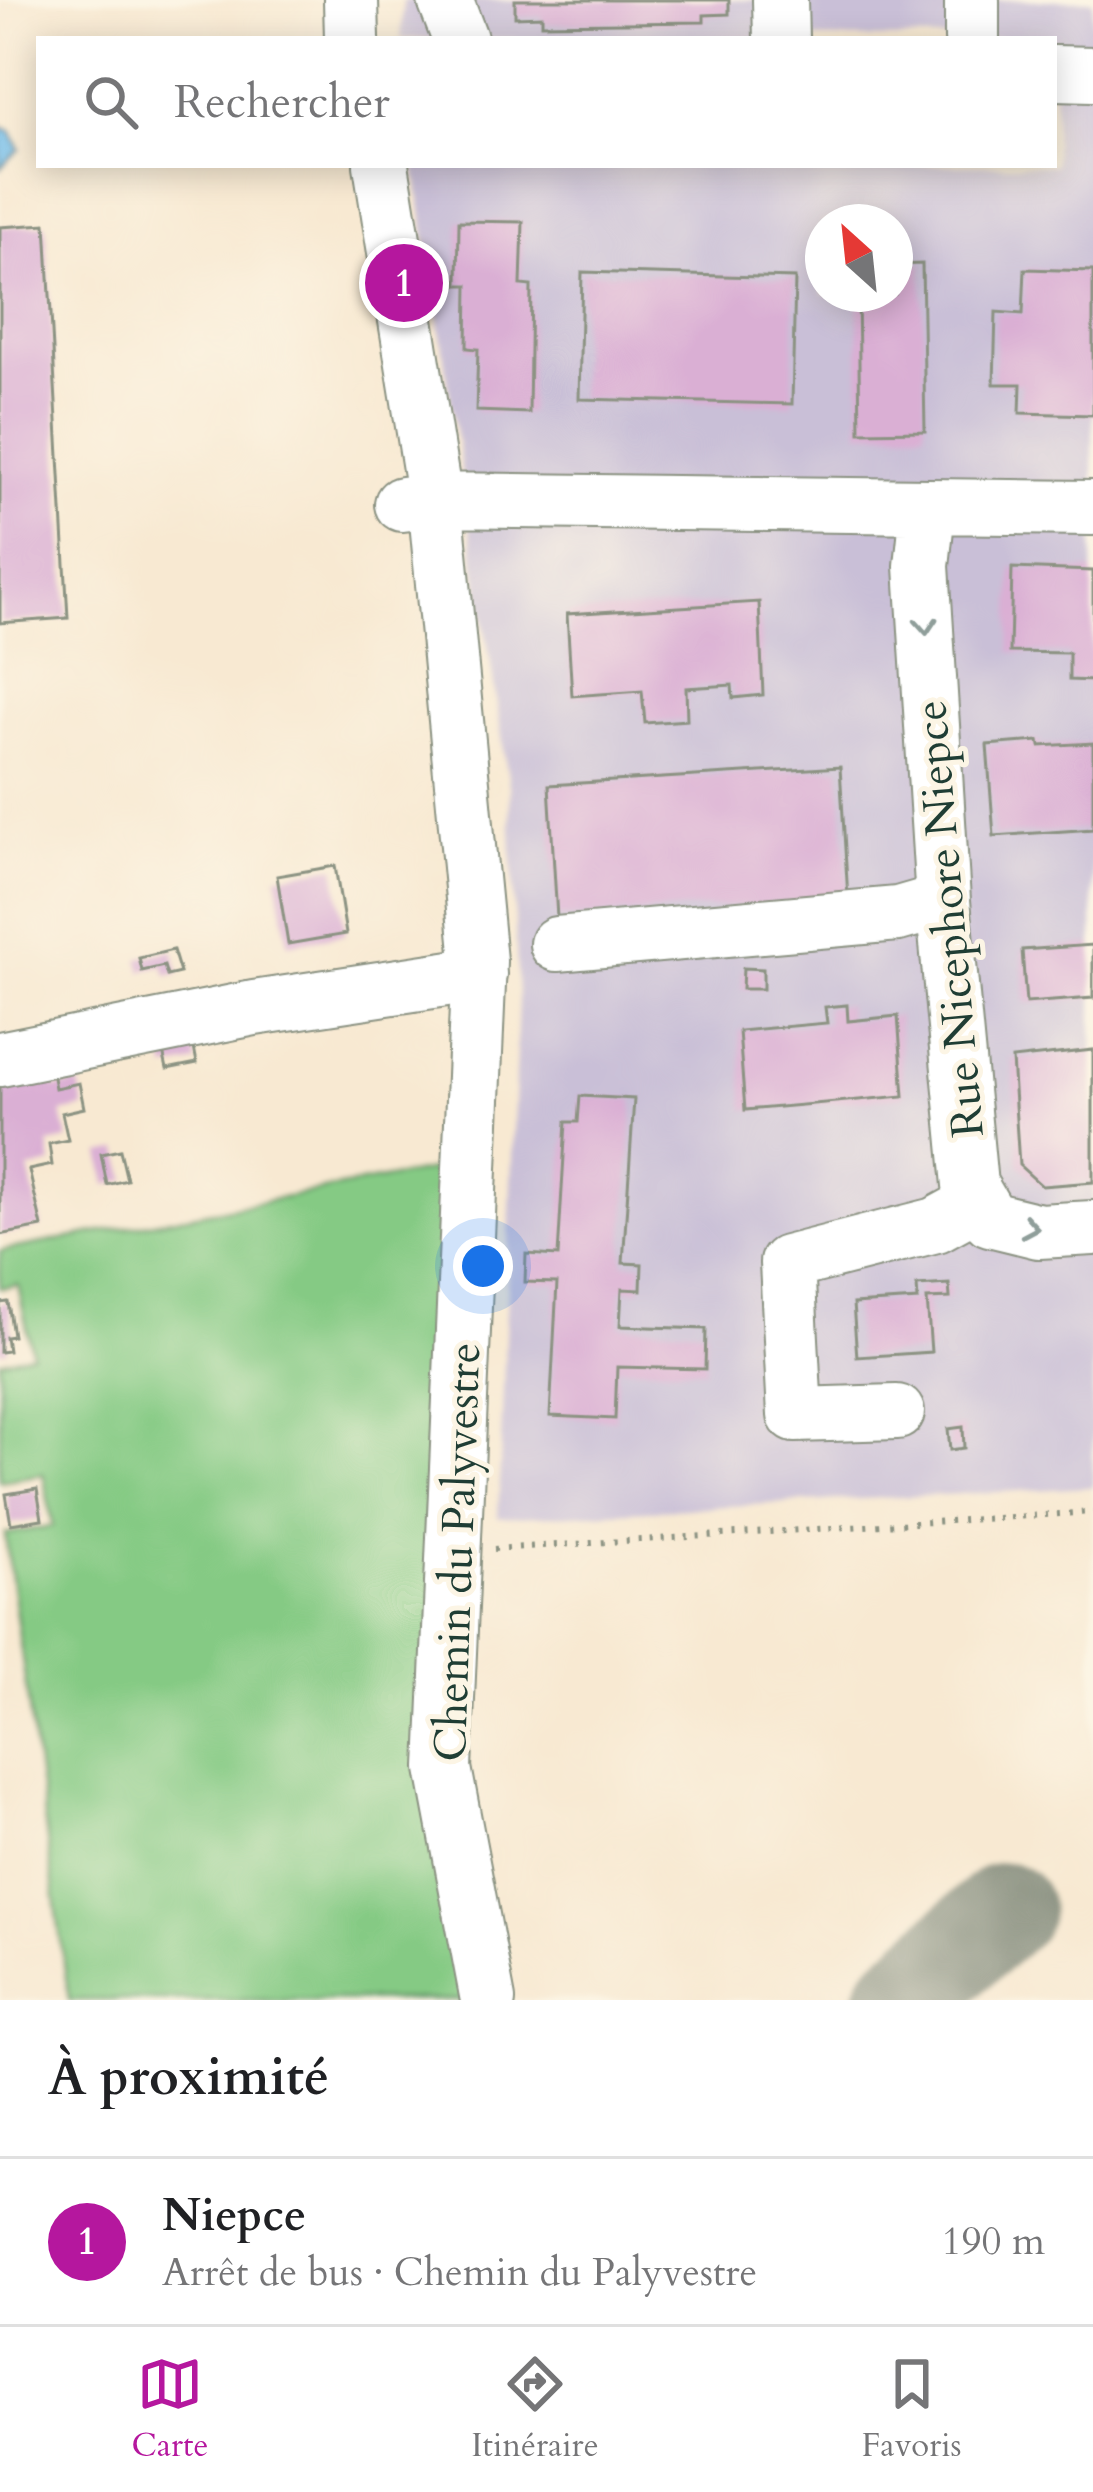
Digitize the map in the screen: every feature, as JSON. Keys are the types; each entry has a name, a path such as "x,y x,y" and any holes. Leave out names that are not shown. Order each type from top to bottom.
{"street":[{"path":"351,0 352,36"},
{"path":"445,0 459,36"},
{"path":"780,0 781,36"},
{"path":"972,0 972,36"},
{"path":"1057,73 1093,74"},
{"name":"Chemin du Palyvestre","path":"358,168 377,349 419,502"},
{"name":"Chemin du Palyvestre","path":"381,168 419,502 455,742 479,974 444,1768 488,2000"},
{"path":"419,502 1093,508"},
{"name":"Rue Nicephore Niepce","path":"928,509 922,566 943,901 970,1185 991,1219 1039,1232 1093,1228"},
{"path":"557,944 898,914 943,901"},
{"path":"0,1059 254,1008 479,974"},
{"path":"897,1412 795,1414 787,1263 936,1225 978,1202"}],"path":[{"path":"454,1550 1093,1512"}],"shaded area":[{"path":"403,0 1093,0 1093,1487 498,1518 518,998 509,785 415,168 1057,168 1057,36 401,36"}],"green space":[{"path":"447,1167 473,2000 69,2000 5,1534 53,1526 43,1474 0,1481 0,1361 32,1353 18,1285 0,1288 0,1251"}],"water":[{"path":"0,127 11,131 20,149 0,168"}],"building":[{"path":"515,0 729,0 729,14 704,15 704,22 542,24 542,16 515,17"},
{"path":"459,221 523,222 521,285 531,286 529,413 476,411 478,349 467,348 468,285 458,285"},
{"path":"46,224 68,618 0,623 0,227"},
{"path":"913,264 922,264 925,431 860,432 858,312 913,312"},
{"path":"1025,269 1093,271 1093,415 1020,413 1021,384 994,384 996,312 1023,314"},
{"path":"582,272 795,278 792,404 579,399"},
{"path":"1012,568 1093,571 1093,681 1069,680 1069,653 1010,652"},
{"path":"759,602 763,695 733,698 732,685 686,688 687,720 645,723 642,691 572,696 567,614"},
{"path":"1039,741 1040,746 1093,743 1093,829 994,836 987,745"},
{"path":"840,767 848,898 557,918 549,785"},
{"path":"335,866 346,934 288,944 277,876"},
{"path":"1093,945 1093,998 1026,1003 1022,950"},
{"path":"173,950 180,973 167,976 164,966 142,971 139,958"},
{"path":"743,968 763,969 763,989 742,989"},
{"path":"847,1005 848,1021 898,1016 904,1096 745,1110 739,1031 827,1023 825,1007"},
{"path":"191,1032 197,1063 167,1069 160,1038"},
{"path":"1093,1050 1093,1182 1042,1186 1019,1165 1012,1059"},
{"path":"50,1062 55,1088 79,1083 84,1108 62,1113 68,1140 49,1144 52,1165 29,1170 42,1227 0,1235 0,1084"},
{"path":"580,1096 634,1099 623,1263 642,1264 641,1290 622,1289 620,1326 706,1329 705,1369 617,1367 615,1419 550,1416 557,1283 525,1282 526,1254 558,1256 566,1122 578,1122"},
{"path":"120,1150 127,1180 107,1185 101,1154"},
{"path":"949,1284 950,1298 927,1299 931,1352 857,1357 853,1304 918,1300 917,1286"},
{"path":"8,1302 13,1336 6,1337 8,1351 0,1352 0,1303"},
{"path":"963,1427 964,1448 950,1450 948,1429"},
{"path":"37,1489 42,1519 11,1524 6,1494"}],"taxiway":[{"path":"902,2000 1004,1910"}],"place":[{"name":"Niepce","path":"404,283"}]}
